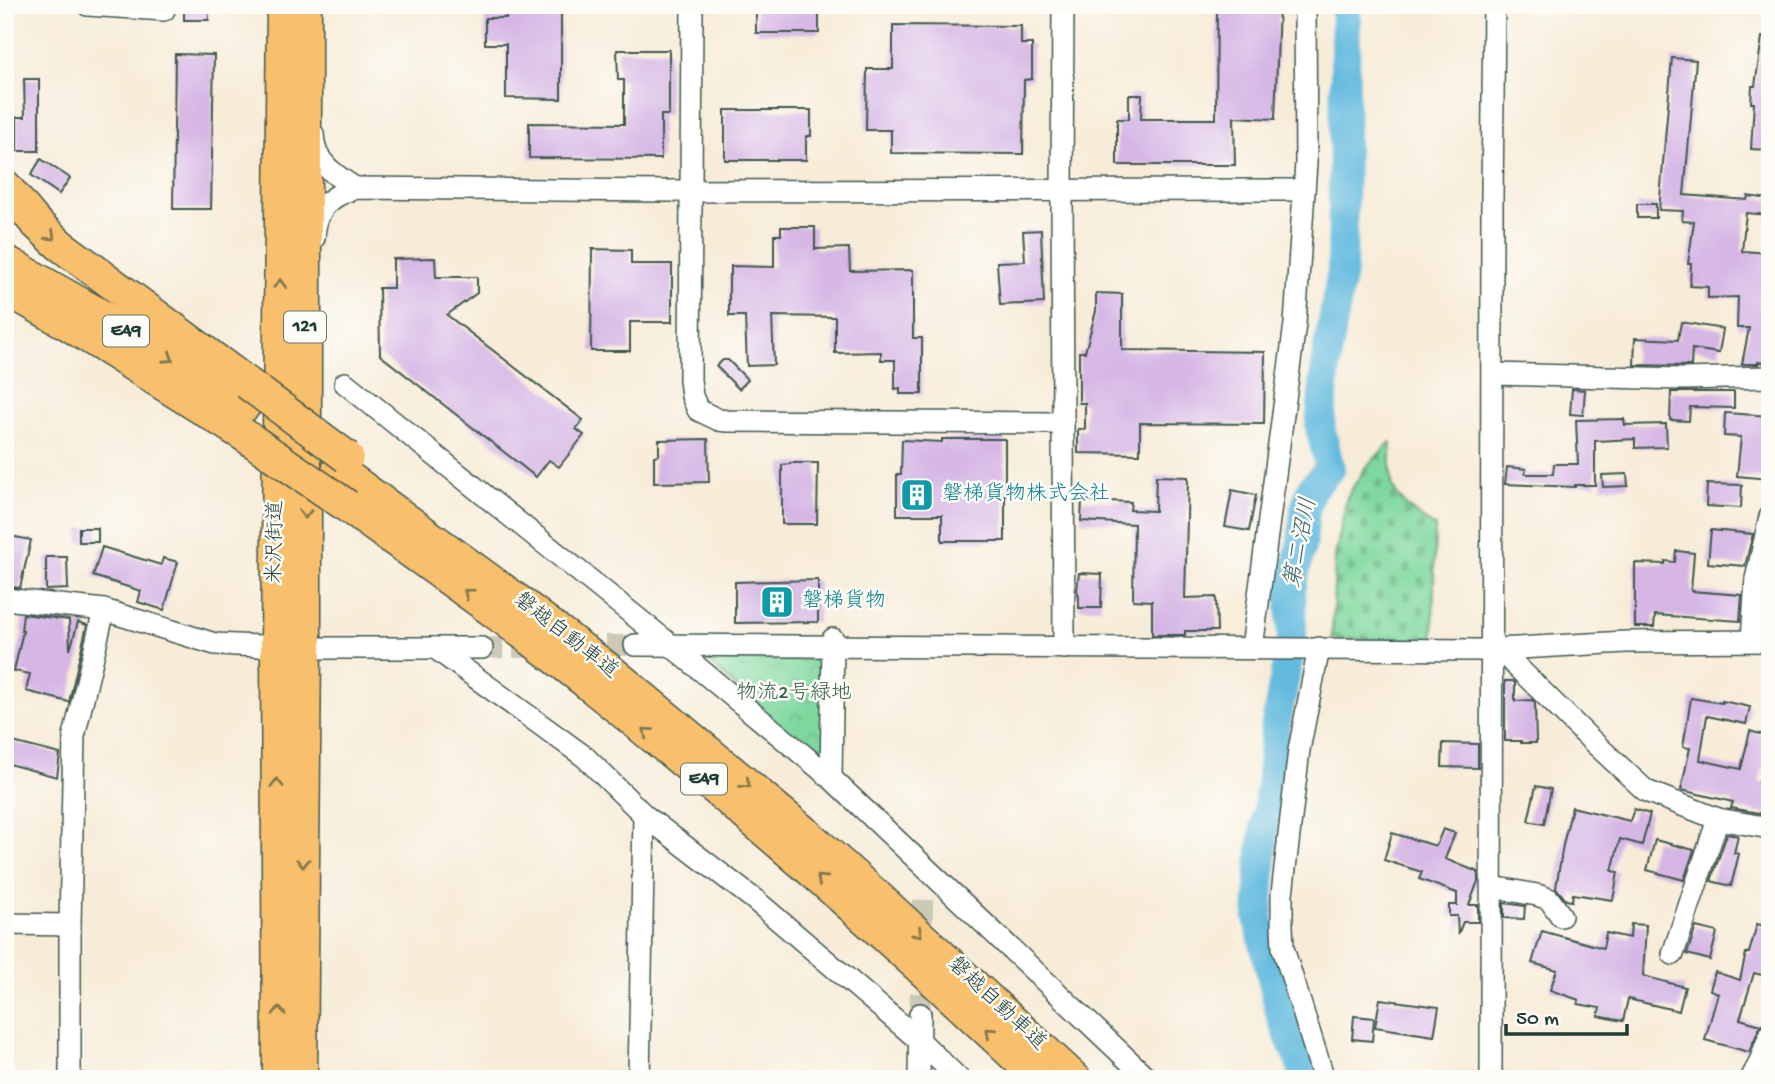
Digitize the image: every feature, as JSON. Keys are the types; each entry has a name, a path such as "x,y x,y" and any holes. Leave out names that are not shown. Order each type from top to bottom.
{"highway":[{"path":"275,5 275,42 294,86"},
{"name":"米沢街道","path":"279,1079 291,647 305,361 294,86 283,5"},
{"name":"米沢街道","path":"301,1079 291,647 279,316 283,153 305,5"},
{"path":"5,186 35,222 245,408"},
{"name":"磐越自動車道","path":"5,261 107,318 245,408 342,464 612,672 810,837 880,898 1075,1079"},
{"name":"磐越自動車道","path":"5,288 68,324 245,408 347,506 509,624 660,742 795,856 1040,1079"},
{"path":"5,294 68,324"}],"street":[{"path":"88,5 164,10"},
{"path":"692,5 690,380 698,410 705,415 727,421 1062,423"},
{"path":"1063,5 1062,423 1065,648"},
{"path":"1262,648 1294,324 1304,190 1305,5"},
{"path":"1491,1079 1496,650 1492,200 1494,5"},
{"path":"294,86 311,102 313,139 320,160 337,177 355,188"},
{"path":"305,361 310,356 314,342 318,215 337,196 355,188 691,191 1304,190"},
{"path":"1493,374 1681,379 1770,377"},
{"path":"345,383 831,778 1148,1079"},
{"path":"635,645 833,643 1065,648 1496,650 1626,642 1761,640 1756,579 1770,517"},
{"path":"5,599 104,610 215,644 482,648"},
{"path":"70,1079 74,736 104,610"},
{"path":"831,778 833,643"},
{"path":"1314,648 1298,751 1282,894 1282,926 1283,948 1324,1079"},
{"path":"435,649 585,757 644,815 755,900 919,1040 959,1079"},
{"path":"1496,650 1646,791 1718,819 1770,828"},
{"path":"639,1079 644,815"},
{"path":"1673,954 1718,819"},
{"path":"923,891 924,866"},
{"path":"1492,887 1549,899 1561,916"},
{"path":"5,924 70,925"},
{"path":"919,1079 920,1014"},
{"path":"1760,1070 1770,1034"}],"green space":[{"path":"1391,442 1394,489 1409,508 1435,527 1433,641 1332,639 1335,556 1347,497 1365,468"},
{"name":"物流2号緑地","path":"705,659 827,660 827,768"}],"building":[{"path":"184,5 208,5 209,20 184,20"},
{"path":"506,5 561,5 561,99 506,98 506,44 485,44 485,18 506,18"},
{"path":"756,5 819,5 819,33 756,33"},
{"path":"1217,5 1279,5 1275,119 1234,117 1235,165 1117,165 1117,119 1129,119 1129,95 1142,95 1141,119 1216,119"},
{"path":"893,25 1021,26 1021,44 1032,44 1032,79 1024,80 1023,154 891,153 891,130 866,130 867,69 893,69"},
{"path":"1762,37 1770,38 1770,150 1751,149 1754,103 1751,103 1752,86 1755,86"},
{"path":"617,50 669,50 669,115 661,115 661,159 529,158 529,123 624,124 624,80 618,80"},
{"path":"175,54 214,55 211,209 173,209"},
{"path":"1672,58 1696,60 1684,195 1770,199 1770,215 1746,213 1742,251 1770,253 1770,281 1766,308 1763,308 1762,335 1770,336 1770,363 1742,364 1749,328 1737,328 1738,297 1708,298 1708,287 1690,286 1691,264 1688,264 1694,222 1682,221 1683,211 1659,210"},
{"path":"24,79 39,79 39,151 17,151 17,117 25,117"},
{"path":"725,110 811,110 811,136 806,136 806,160 725,160"},
{"path":"41,159 70,178 59,194 31,175"},
{"path":"1637,204 1656,204 1656,218 1637,218"},
{"path":"781,227 815,227 815,249 849,248 850,271 913,270 913,338 922,338 922,394 900,394 900,388 895,389 895,360 881,360 881,352 835,353 835,317 772,316 774,365 747,366 745,316 729,316 731,266 774,267 774,235 781,235"},
{"path":"1041,230 1044,303 1000,305 997,262 1025,261 1023,231"},
{"path":"592,249 631,250 631,264 672,264 672,322 630,322 630,351 591,351"},
{"path":"435,258 436,277 477,277 477,293 447,315 583,420 576,429 584,435 559,467 549,460 536,477 380,355 379,288 393,288 393,259"},
{"path":"1096,293 1122,294 1122,350 1265,352 1264,424 1140,423 1140,454 1078,453 1078,429 1085,429 1085,403 1079,403 1079,352 1085,352 1096,311"},
{"path":"1681,322 1723,329 1719,353 1692,349 1691,366 1634,365 1635,338 1678,340"},
{"path":"723,360 728,360 748,380 739,389 716,366"},
{"path":"1572,389 1585,390 1583,415 1570,414"},
{"path":"1671,392 1734,392 1734,408 1690,407 1689,421 1670,420"},
{"path":"1725,413 1770,416 1769,479 1737,476 1741,437 1724,436"},
{"path":"1624,419 1625,425 1666,424 1667,447 1635,448 1635,439 1595,441 1595,485 1575,487 1505,484 1507,467 1526,469 1525,474 1553,474 1554,464 1578,464 1576,420"},
{"path":"708,439 709,482 654,483 654,456 659,455 659,440"},
{"path":"942,439 1005,439 1005,541 942,541 942,515 897,515 897,474 901,474 902,440 942,442"},
{"path":"818,463 817,524 782,524 782,465"},
{"path":"1627,474 1628,486 1603,487 1602,475"},
{"path":"1156,476 1188,477 1185,598 1216,597 1217,631 1152,635 1152,601 1133,600 1134,524 1081,521 1082,500 1131,502 1130,510 1155,511"},
{"path":"1707,484 1742,485 1741,508 1706,506"},
{"path":"1232,490 1256,495 1249,531 1225,527"},
{"path":"79,528 98,528 98,542 79,542"},
{"path":"1711,530 1753,534 1745,566 1708,563"},
{"path":"5,535 31,540 20,588 7,586 10,576 5,576"},
{"path":"102,547 161,565 163,558 178,562 164,610 138,602 141,591 93,576"},
{"path":"1676,551 1694,553 1691,591 1742,595 1740,621 1655,615 1654,627 1635,627 1635,563 1675,562"},
{"path":"46,557 67,557 68,589 46,590"},
{"path":"1079,573 1102,574 1101,608 1079,608"},
{"name":"磐梯貨物","path":"818,580 818,622 735,623 735,582"},
{"path":"23,614 69,620 70,650 78,622 87,625 69,702 26,691 30,674 14,671 23,631"},
{"path":"1505,681 1515,683 1515,701 1532,700 1535,703 1536,743 1505,741"},
{"path":"1691,698 1750,707 1746,724 1707,716 1700,760 1741,769 1750,731 1770,737 1759,782 1770,785 1770,815 1731,808 1733,802 1681,790 1690,748 1683,747"},
{"path":"5,740 60,754 57,777 5,763"},
{"path":"1443,743 1478,744 1478,768 1442,767"},
{"path":"1536,786 1551,789 1544,824 1528,821"},
{"path":"1572,807 1630,821 1634,809 1650,814 1642,845 1620,839 1612,871 1618,872 1613,900 1573,894 1572,901 1566,900 1556,888"},
{"path":"1443,829 1455,833 1445,859 1478,872 1478,881 1469,905 1478,905 1478,922 1463,922 1458,934 1457,916 1449,916 1449,905 1457,905 1457,893 1419,879 1422,872 1384,860 1392,833 1436,846"},
{"path":"1727,834 1738,836 1734,853 1739,854 1731,886 1711,881"},
{"path":"1655,840 1694,850 1684,880 1647,870"},
{"path":"1504,903 1525,906 1524,919 1504,918"},
{"path":"1631,924 1646,925 1643,976 1685,987 1679,1011 1628,999 1623,1021 1598,1016 1600,1008 1578,1004 1579,1000 1550,990 1557,970 1532,963 1542,931 1603,948 1606,933 1630,938"},
{"path":"1757,924 1770,927 1770,977 1754,973 1740,1019 1761,1025 1749,1052 1705,1040 1718,993 1710,990 1715,972 1740,980 1746,953 1749,953"},
{"path":"1696,927 1717,932 1710,960 1687,954"},
{"path":"1380,999 1439,1007 1434,1036 1375,1027"},
{"path":"1354,1016 1374,1018 1372,1041 1352,1039"}],"waterway":[{"name":"第二沼川","path":"1307,1079 1281,1016 1258,917 1275,729 1292,638 1291,590 1311,489 1330,469 1320,427 1327,354 1342,271 1346,5"}],"tunnel":[{"path":"575,646 635,645"},
{"path":"482,648 543,647"},
{"path":"920,1014 923,891"}],"place":[{"name":"磐梯貨物株式会社","path":"917,495"},
{"name":"磐梯貨物","path":"777,602"}]}
